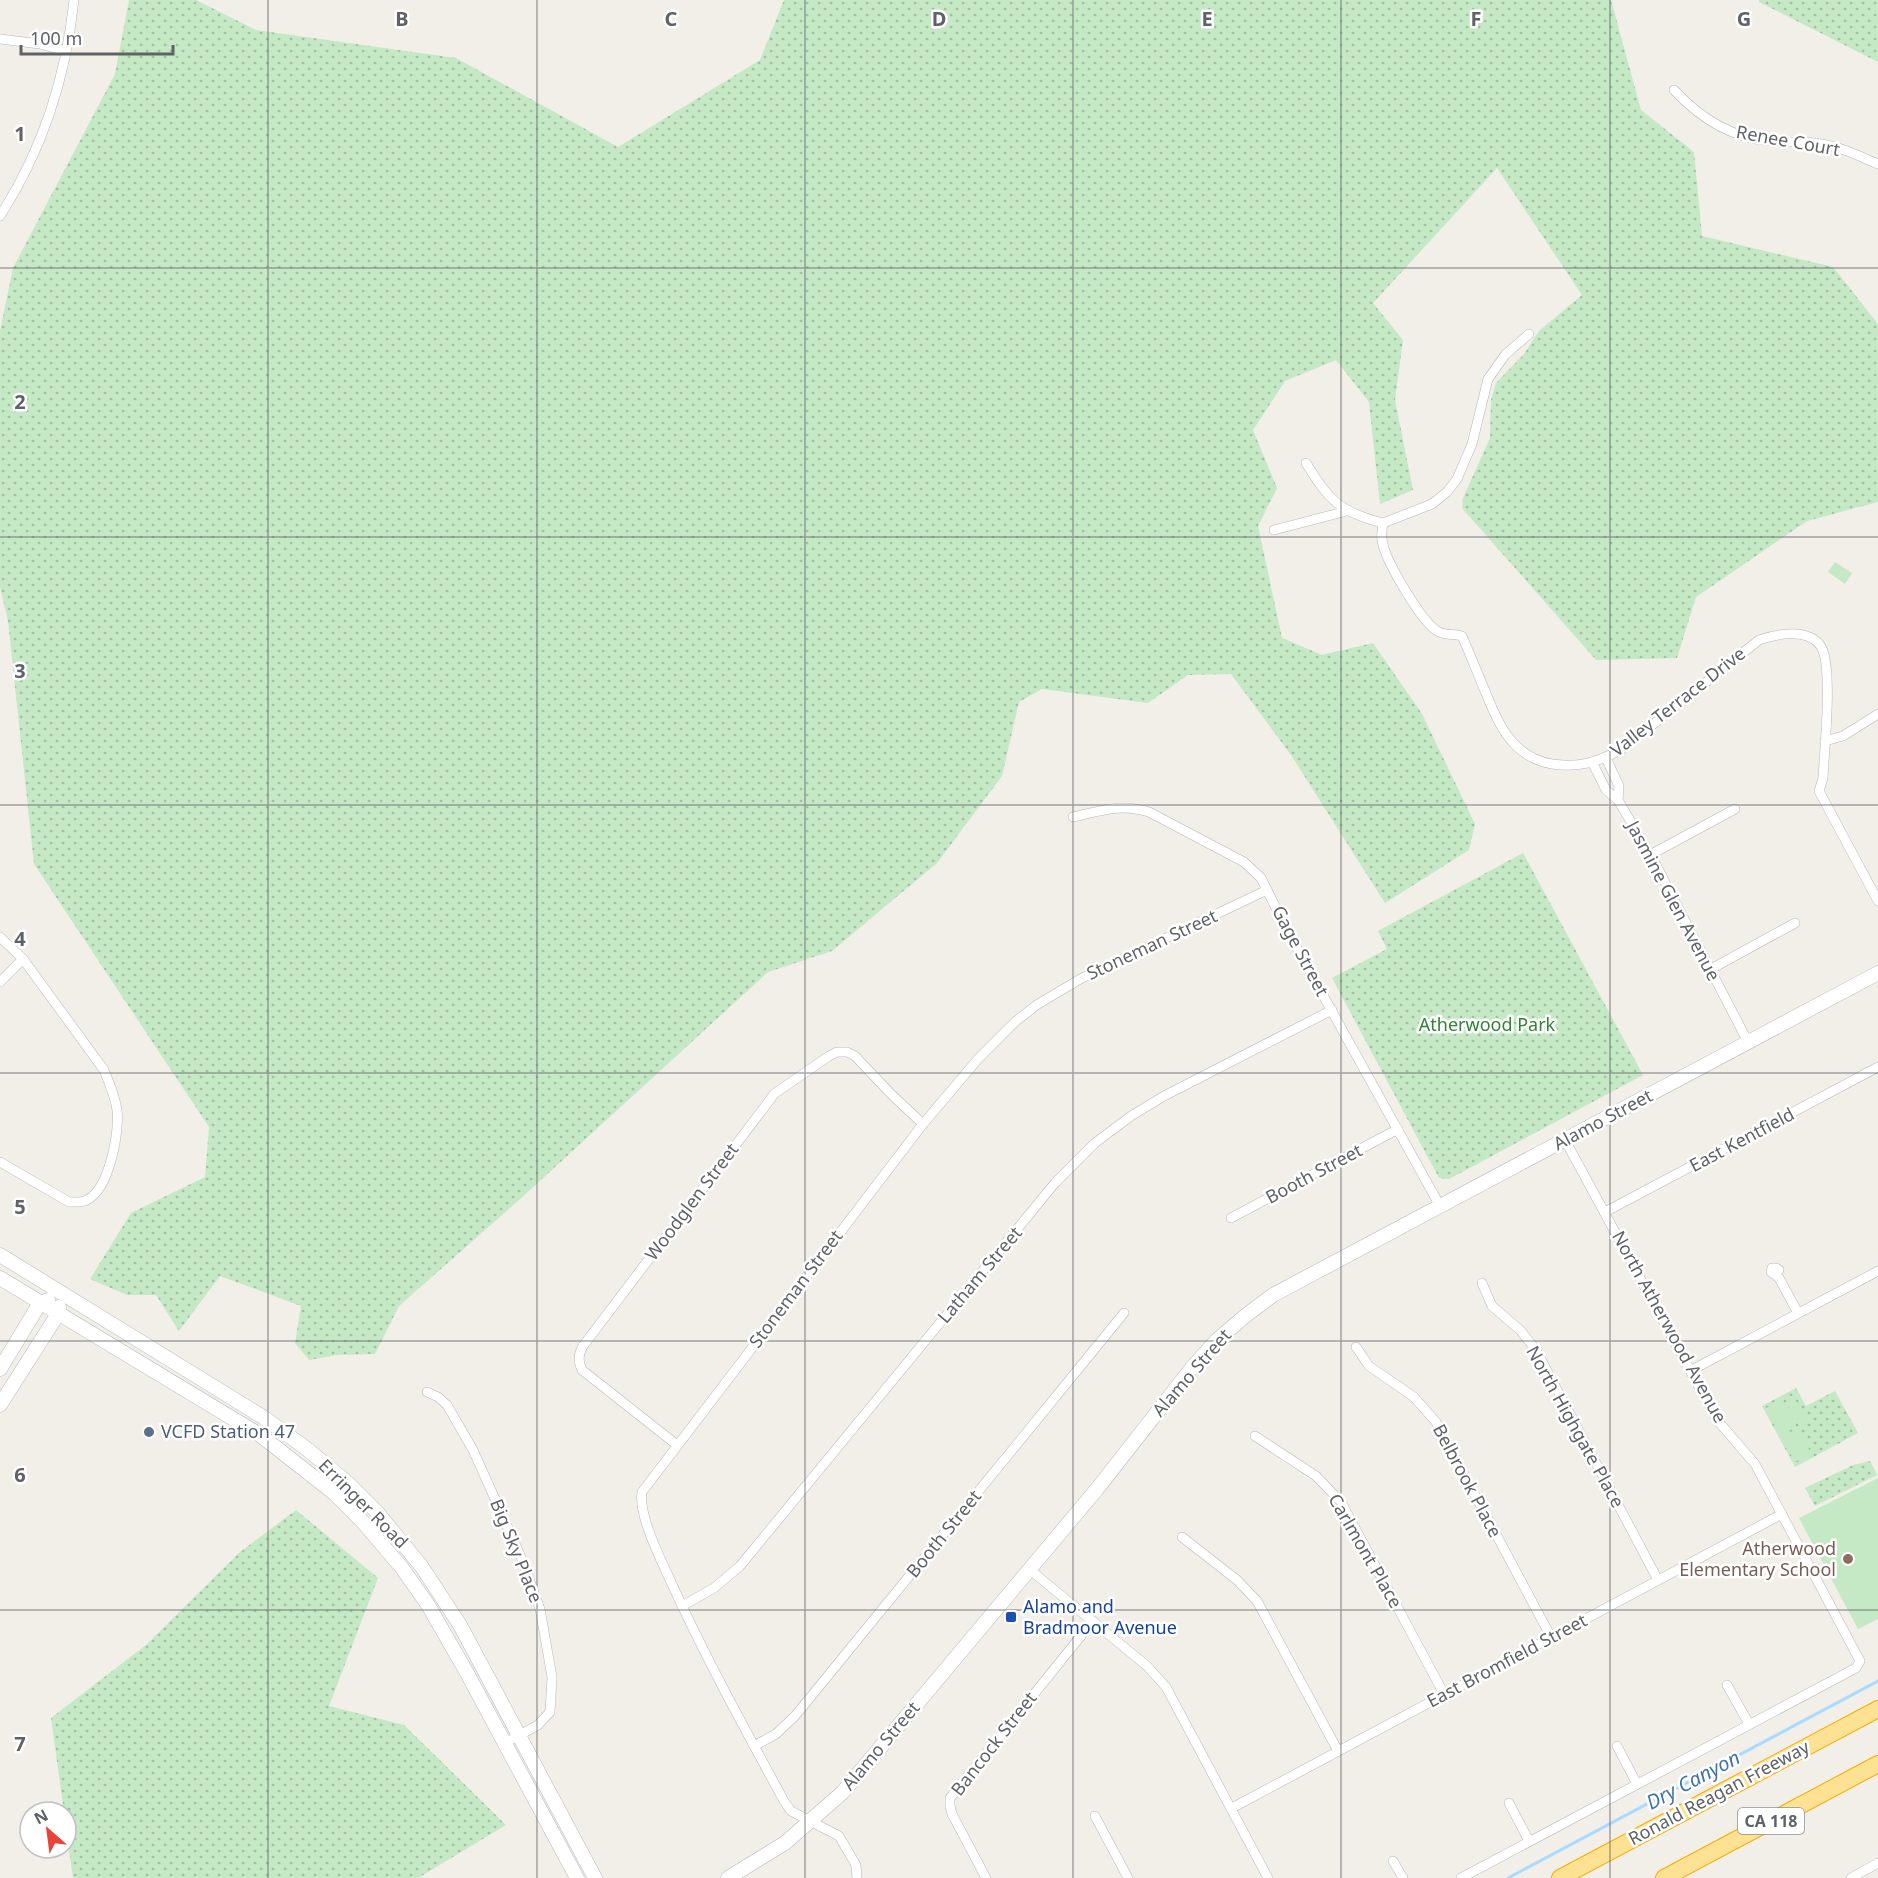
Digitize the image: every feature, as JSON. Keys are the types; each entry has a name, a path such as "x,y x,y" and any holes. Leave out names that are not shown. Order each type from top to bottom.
{"highway":[{"name":"Ronald Reagan Freeway","path":"1560,1878 1878,1709"},
{"name":"CA 118","path":"1664,1878 1878,1764"}],"main road":[{"name":"Alamo Street","path":"728,1878 785,1843 843,1792 1097,1489 1191,1369 1216,1341 1245,1316 1274,1295 1878,973"},
{"name":"Erringer Road","path":"0,1255 263,1417 308,1449 349,1484 400,1539 429,1577 460,1625 596,1878"},
{"name":"Erringer Road","path":"0,1278 260,1435 334,1493 380,1540 428,1605 577,1878"},
{"path":"0,1369 40,1303 61,1294"},
{"path":"0,1405 58,1314 61,1294"}],"street":[{"path":"0,216 28,166 56,95 74,0"},
{"path":"0,39 40,44 66,51"},
{"name":"Renee Court","path":"1674,90 1701,115 1732,132 1769,141 1820,144 1878,164"},
{"path":"1306,463 1322,489 1342,508 1383,523 1432,504 1457,479 1472,444 1488,379 1505,355 1529,334"},
{"path":"1274,530 1347,511"},
{"name":"Valley Terrace Drive","path":"1383,523 1381,533 1384,550 1397,577 1428,624 1440,633 1462,636 1499,724 1518,748 1537,761 1561,765 1584,765 1606,758 1622,749 1759,640 1781,634 1800,635 1813,639 1821,645 1828,690 1825,741"},
{"path":"1878,714 1843,736 1825,741 1819,791 1878,902"},
{"name":"Jasmine Glen Avenue","path":"1606,758 1619,786 1618,800 1650,855 1749,1042"},
{"path":"1592,762 1606,790 1618,800"},
{"name":"Gage Street","path":"1072,818 1107,808 1121,807 1149,812 1245,862 1261,878 1440,1206"},
{"path":"1650,855 1735,809"},
{"name":"Stoneman Street","path":"857,1878 856,1865 839,1836 791,1811 754,1746 682,1606 657,1551 641,1500 645,1487 923,1124 978,1059 1016,1021 1038,1004 1082,978 1267,890"},
{"path":"1711,969 1795,923"},
{"path":"0,937 23,959 104,1070 114,1098 118,1129 115,1149 96,1192 88,1199 78,1203 69,1202 0,1162"},
{"path":"0,982 23,959"},
{"name":"Latham Street","path":"682,1606 714,1588 740,1566 1055,1183 1095,1143 1131,1116 1164,1096 1332,1010"},
{"name":"Woodglen Street","path":"677,1444 582,1370 579,1354 774,1094 829,1056 837,1052 847,1052 855,1056 923,1124"},
{"name":"East Kentfield","path":"1605,1212 1878,1067"},
{"name":"Booth Street","path":"1231,1218 1398,1129"},
{"name":"North Atherwood Avenue","path":"1565,1140 1717,1420 1755,1464 1859,1657 1860,1661 1856,1668 1749,1724"},
{"path":"1779,1270 1772,1268 1771,1272 1779,1278 1798,1313"},
{"path":"1690,1371 1878,1271"},
{"name":"North Highgate Place","path":"1482,1283 1492,1306 1520,1330 1536,1350 1658,1580"},
{"name":"Booth Street","path":"754,1746 776,1734 795,1716 1124,1313"},
{"name":"Belbrook Place","path":"1356,1347 1369,1366 1414,1397 1436,1422 1551,1637"},
{"name":"Big Sky Place","path":"427,1392 438,1397 447,1405 473,1450 521,1557 540,1609 552,1677 551,1705 546,1718 538,1725 505,1743"},
{"name":"Carlmont Place","path":"1255,1436 1316,1476 1341,1502 1444,1694"},
{"name":"East Bromfield Street","path":"1232,1808 1782,1514"},
{"path":"1182,1536 1237,1580 1257,1601 1338,1751"},
{"path":"1029,1569 1147,1666 1166,1687 1268,1878"},
{"name":"Bancock Street","path":"986,1878 952,1814 950,1798 1093,1621"},
{"path":"1461,1878 1749,1724 1727,1685"},
{"path":"1617,1746 1637,1784"},
{"path":"1509,1803 1529,1841"},
{"path":"1095,1816 1128,1878"},
{"path":"1394,1861 1403,1878"},
{"path":"1851,1878 1878,1863"}],"green space":[{"path":"129,0 196,0 256,30 456,58 618,147 760,60 784,0 1611,0 1641,110 1694,152 1702,236 1833,267 1878,324 1878,502 1807,521 1696,597 1677,658 1596,660 1462,508 1463,498 1490,438 1491,400 1496,383 1524,354 1539,331 1582,295 1497,168 1373,303 1403,340 1395,400 1413,490 1380,504 1369,402 1336,360 1285,381 1253,430 1277,488 1258,526 1282,638 1322,655 1373,643 1422,714 1475,824 1469,850 1385,903 1291,755 1231,674 1188,675 1148,703 1042,689 1019,702 1002,776 937,863 832,951 768,972 519,1200 399,1306 375,1354 338,1355 309,1360 295,1343 301,1306 220,1276 179,1331 156,1295 127,1295 90,1279 131,1213 205,1177 209,1127 34,864 8,621 0,587 0,331 13,268 115,74"},
{"path":"1759,0 1878,0 1878,62 1759,2"},
{"path":"1835,562 1852,573 1845,584 1828,572"},
{"name":"Atherwood Park","path":"1523,853 1643,1075 1449,1179 1439,1178 1332,978 1387,949 1378,931"},
{"path":"1796,1388 1806,1406 1835,1391 1858,1433 1795,1467 1762,1406"},
{"path":"1793,1395 1807,1422 1800,1426 1786,1400"},
{"path":"1782,1399 1796,1425 1779,1434 1766,1408"},
{"path":"1798,1428 1811,1453 1795,1462 1781,1437"},
{"path":"1870,1461 1877,1475 1815,1506 1805,1488 1853,1465"},
{"path":"1878,1478 1878,1619 1858,1629 1799,1518"},
{"path":"296,1510 378,1578 329,1706 404,1725 506,1825 418,1878 73,1878 70,1860 78,1860 78,1800 62,1800 51,1718 146,1645 240,1552"}],"waterway":[{"name":"Dry Canyon","path":"1508,1878 1878,1681"}],"place":[{"name":"VCFD Station 47","path":"149,1432"},
{"name":"Atherwood Elementary School","path":"1848,1559"},
{"name":"Alamo and Bradmoor Avenue","path":"1011,1617"}]}
